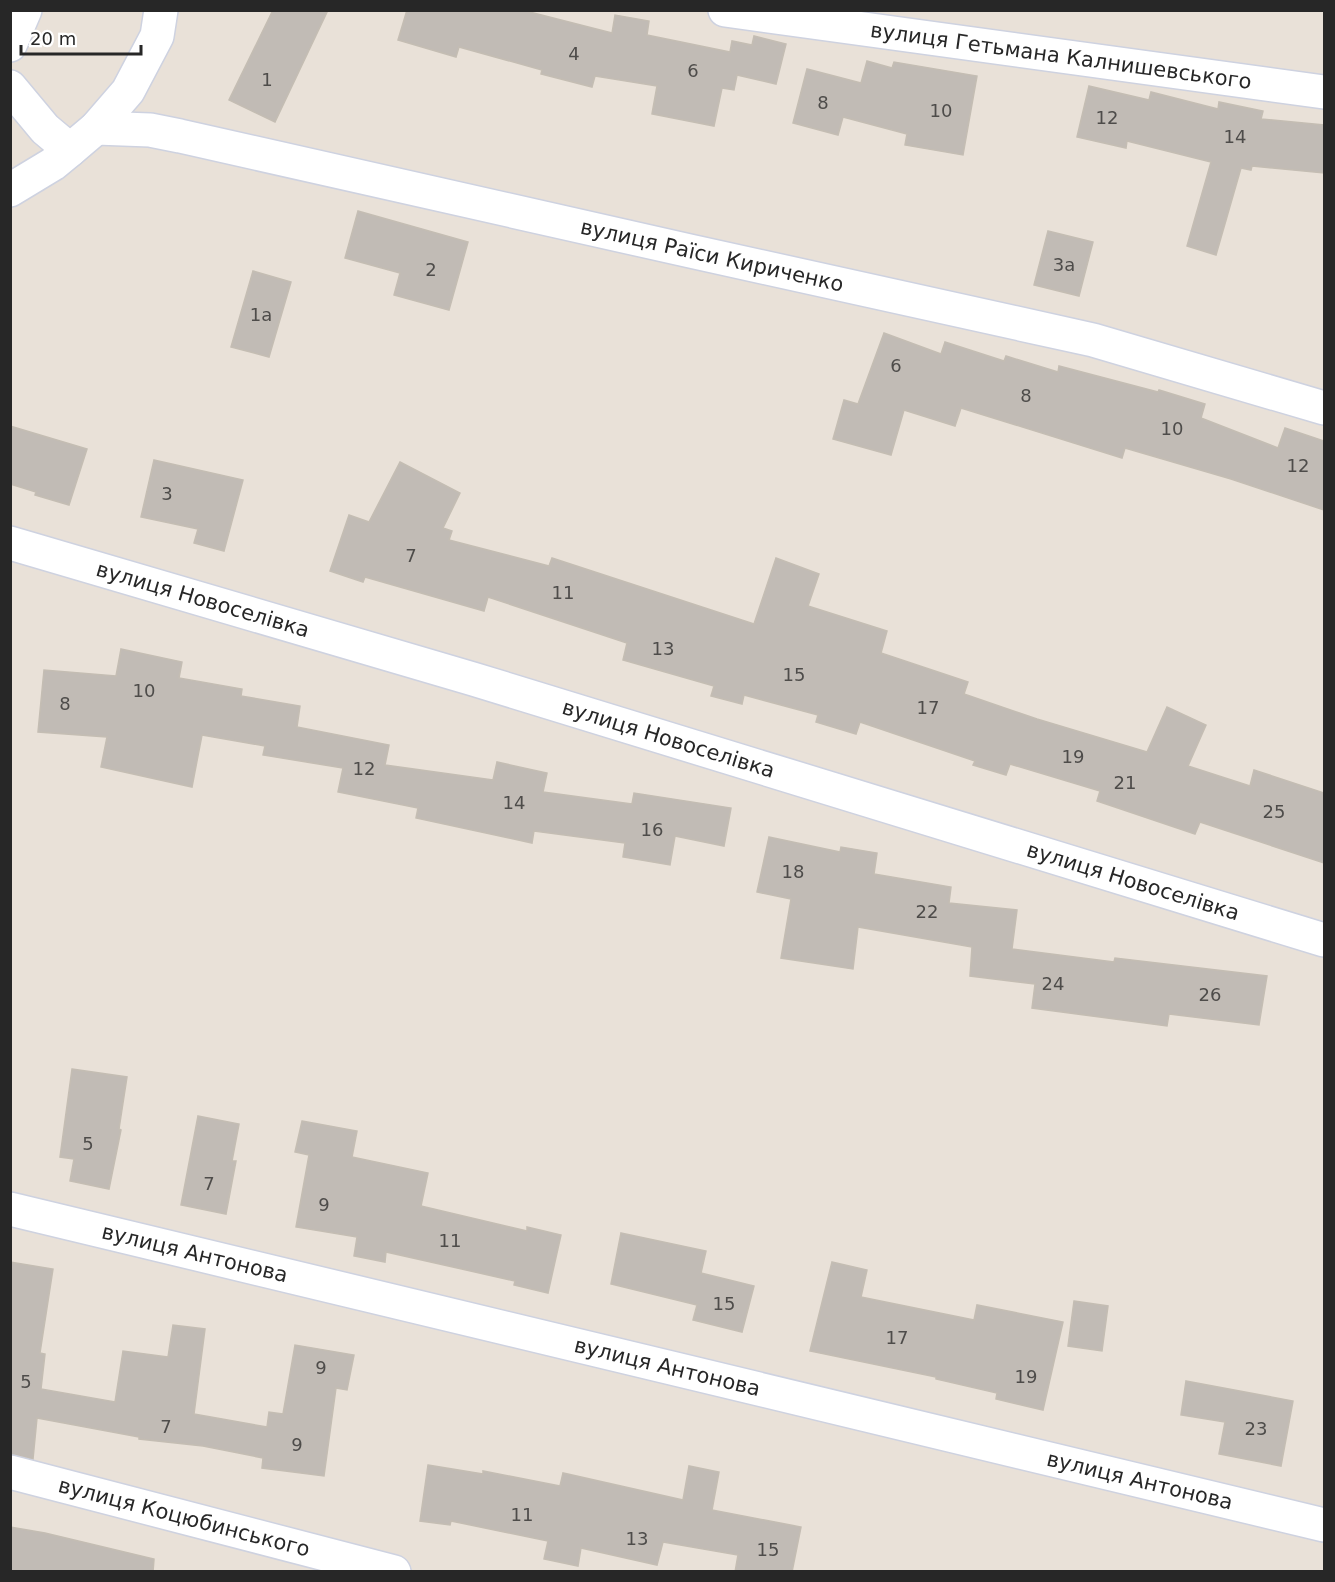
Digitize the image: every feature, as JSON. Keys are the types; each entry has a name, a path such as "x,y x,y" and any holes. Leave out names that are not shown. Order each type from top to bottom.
{"street":[{"path":"10,45 25,10"},
{"path":"10,190 53,164 70,150 96,128 128,91 157,36 161,10"},
{"name":"вулиця Гетьмана Калнишевського","path":"725,10 1324,92"},
{"path":"10,87 45,129 70,150"},
{"name":"вулиця Раїси Кириченко","path":"96,128 150,130 180,136 1093,340 1324,408"},
{"name":"вулиця Новоселівка","path":"10,543 473,679 1324,940"},
{"name":"вулиця Антонова","path":"10,1209 1324,1525"},
{"name":"вулиця Коцюбинського","path":"10,1472 394,1572"}],"building":[{"path":"273,10 328,10 275,122 229,100"},
{"path":"407,10 522,10 612,33 615,15 649,21 647,35 730,52 732,41 752,45 754,36 786,44 776,84 737,75 734,90 722,88 714,126 652,114 657,86 595,76 592,87 541,74 542,70 459,47 456,57 398,40"},
{"path":"867,61 892,68 894,62 977,76 963,155 905,145 907,134 843,117 838,135 793,123 807,69 861,83"},
{"path":"1089,86 1149,100 1151,92 1218,109 1219,102 1263,111 1261,119 1324,125 1324,173 1252,166 1251,170 1241,168 1216,255 1187,246 1211,162 1127,141 1126,148 1077,137"},
{"path":"358,211 468,242 449,310 394,295 400,273 345,258"},
{"path":"1048,231 1093,242 1079,296 1034,285"},
{"path":"253,271 291,282 269,357 231,347"},
{"path":"884,333 941,354 945,342 1004,361 1006,356 1058,372 1059,366 1158,392 1159,390 1205,404 1201,418 1278,448 1285,428 1324,441 1324,510 1231,479 1125,448 1122,458 961,408 955,426 904,410 891,455 833,439 844,400 858,404"},
{"path":"10,426 87,449 69,505 35,495 36,492 10,484"},
{"path":"154,460 243,480 224,551 194,543 198,529 141,517"},
{"path":"400,462 460,493 443,528 452,531 449,540 549,566 552,558 754,624 776,558 819,574 808,606 887,631 881,653 968,682 964,694 1147,752 1167,707 1206,725 1188,766 1250,786 1254,770 1324,793 1324,863 1200,822 1195,834 1097,801 1100,791 1010,764 1006,775 973,765 975,761 860,722 856,734 816,722 818,715 744,695 742,704 711,696 714,686 623,660 627,643 488,597 484,611 365,577 363,582 330,571 349,515 369,522"},
{"path":"121,649 182,662 179,678 242,689 241,696 300,706 297,727 389,745 385,765 493,780 497,762 547,773 543,792 632,804 634,793 731,808 724,846 675,836 670,865 623,857 625,843 534,831 532,843 416,818 418,808 338,792 343,768 263,755 265,746 202,735 192,787 101,767 107,737 38,732 44,670 116,676"},
{"path":"769,837 840,852 841,847 877,853 874,874 951,887 949,903 1017,910 1012,949 1114,962 1115,958 1267,976 1259,1025 1169,1014 1167,1026 1032,1008 1035,984 970,976 972,947 858,927 853,969 781,958 791,899 757,892"},
{"path":"72,1069 127,1077 119,1129 121,1130 109,1189 70,1181 74,1159 60,1157"},
{"path":"198,1116 239,1124 232,1161 236,1161 226,1214 181,1205"},
{"path":"302,1121 357,1131 352,1157 428,1173 421,1206 527,1231 527,1227 561,1235 548,1293 514,1285 515,1281 386,1252 385,1262 354,1256 357,1237 296,1227 309,1155 295,1152"},
{"path":"621,1233 706,1251 701,1273 754,1286 742,1332 693,1320 697,1305 611,1284"},
{"path":"10,1262 53,1269 40,1353 45,1354 41,1389 115,1402 123,1351 168,1357 173,1325 205,1329 194,1414 267,1427 269,1412 283,1414 295,1345 354,1355 347,1390 336,1388 324,1476 262,1468 263,1458 203,1446 139,1439 139,1437 37,1418 33,1459 10,1454"},
{"path":"832,1262 867,1270 861,1297 974,1320 977,1305 1063,1322 1043,1410 996,1399 997,1393 936,1379 936,1377 810,1351"},
{"path":"1074,1301 1108,1306 1102,1351 1068,1346"},
{"path":"1186,1381 1293,1401 1281,1466 1219,1454 1225,1422 1181,1415"},
{"path":"428,1465 483,1474 483,1471 560,1486 563,1473 683,1500 689,1466 719,1472 712,1510 801,1527 792,1572 735,1572 738,1555 663,1542 657,1565 581,1548 578,1566 544,1559 548,1541 451,1521 450,1525 420,1521"},
{"path":"10,1527 154,1559 153,1572 10,1572"}]}
